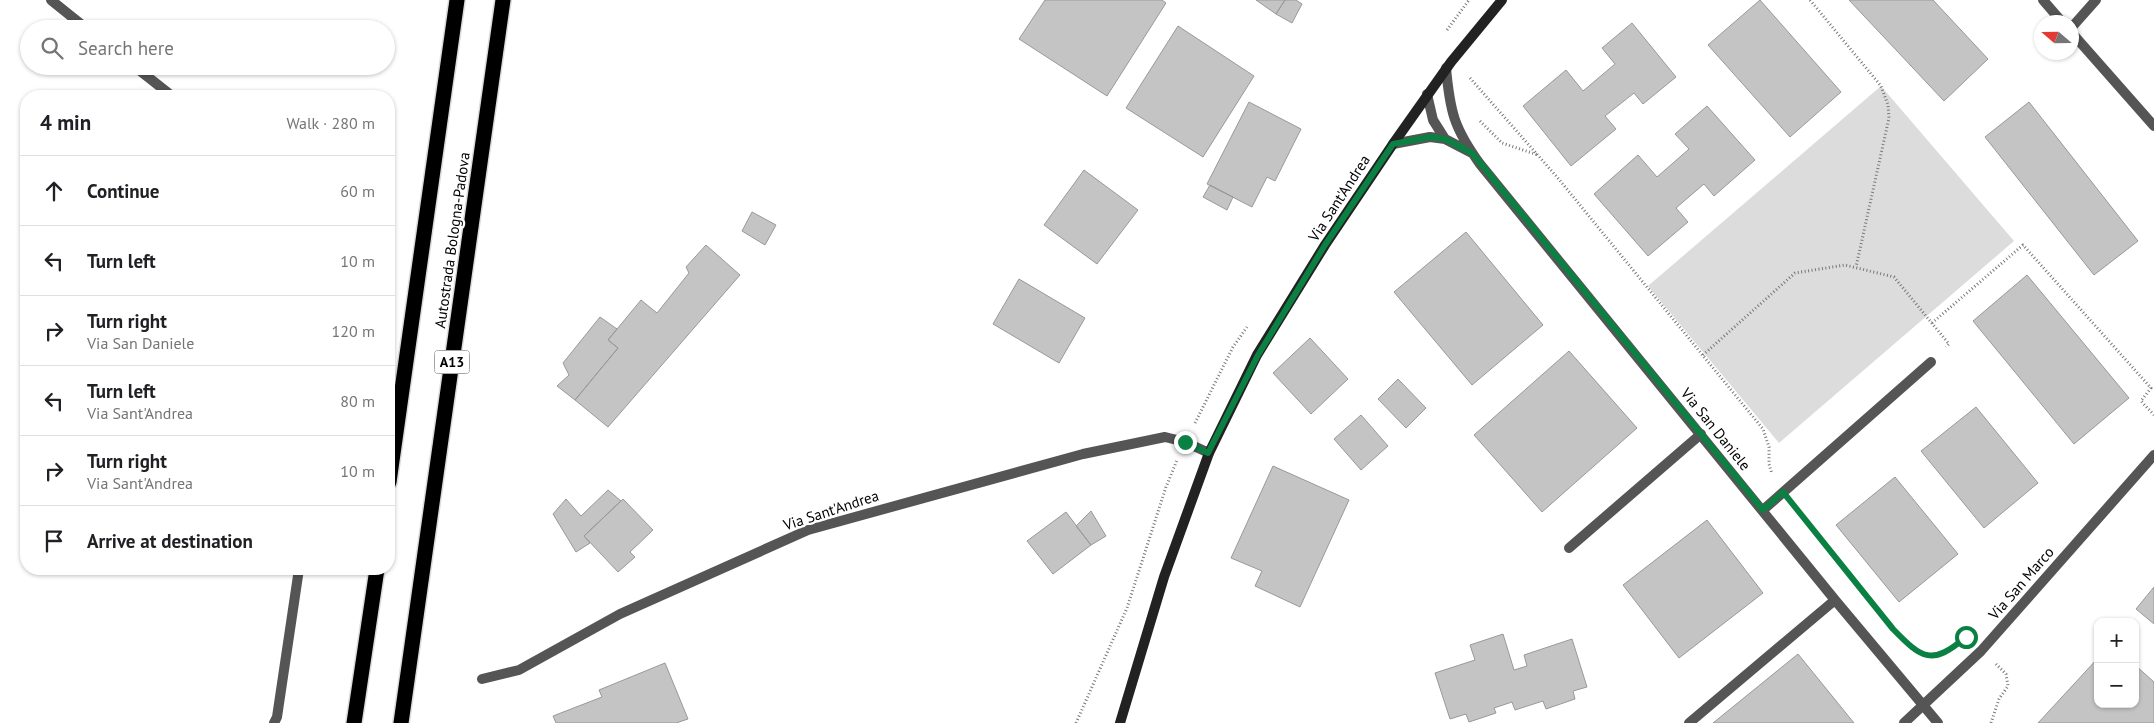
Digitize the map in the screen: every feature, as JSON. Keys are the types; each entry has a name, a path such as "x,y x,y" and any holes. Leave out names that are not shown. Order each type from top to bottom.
{"highway":[{"name":"Autostrada Bologna-Padova","path":"395,439 457,0"},
{"name":"Autostrada Bologna-Padova","path":"401,723 503,0"},
{"path":"354,723 375,575"}],"street":[{"path":"50,0 76,20"},
{"path":"2043,0 2056,15"},
{"path":"2079,19 2096,0"},
{"name":"Via Sant'Andrea","path":"1120,723 1164,578 1208,453 1258,355 1325,245 1393,144 1446,68 1498,2"},
{"path":"2079,41 2154,126"},
{"name":"Via San Daniele","path":"1446,68 1449,102 1454,121 1472,153 1835,600 1938,723"},
{"path":"145,75 164,90"},
{"path":"1428,94 1433,120 1445,139"},
{"name":"Via San Daniele","path":"1393,144 1430,137 1445,139 1472,153"},
{"path":"1763,510 1931,362"},
{"path":"1569,548 1701,434"},
{"name":"Via Sant'Andrea","path":"482,679 519,670 620,614 808,530 1083,454 1165,437 1185,442 1208,453"},
{"name":"Via San Marco","path":"1904,723 1981,651 2154,455"},
{"path":"274,723 277,717 298,575"},
{"path":"1690,723 1835,600"}],"path":[{"path":"1810,0 1881,86 1888,105 1889,118 1856,267"},
{"path":"1467,87 1469,78 1474,71"},
{"path":"1469,78 1538,156 1763,429 1769,447 1769,464 1772,477 1893,629 1913,650 1927,656 1939,654 1954,647"},
{"path":"1475,114 1502,144 1538,156"},
{"path":"1932,323 2023,245 2151,388 2141,401 2154,415"},
{"path":"1703,355 1795,273 1845,265 1894,277 1949,344 1931,362"},
{"path":"1991,723 1999,700 2008,686 2006,674"}],"shaded area":[{"path":"1881,86 2014,241 1779,443 1648,286"}],"building":[{"path":"1045,0 1162,0 1166,3 1107,96 1019,39"},
{"path":"1256,0 1285,0 1276,14"},
{"path":"1285,0 1296,0 1302,4 1292,23 1276,14"},
{"path":"1760,0 1841,92 1790,137 1708,45"},
{"path":"1849,0 1933,0 1988,59 1944,101"},
{"path":"1632,23 1676,77 1643,104 1634,93 1605,116 1616,129 1571,166 1523,106 1566,70 1583,91 1615,64 1602,48"},
{"path":"1178,26 1254,76 1203,157 1126,108"},
{"path":"1249,102 1301,129 1275,181 1267,177 1252,207 1207,184"},
{"path":"2029,102 2138,241 2094,275 1985,137"},
{"path":"1707,106 1755,160 1714,196 1704,184 1676,208 1688,222 1648,256 1594,194 1638,155 1657,177 1689,149 1675,134"},
{"path":"1084,170 1138,210 1097,264 1044,225"},
{"path":"1210,185 1233,197 1227,210 1203,197"},
{"path":"752,212 776,225 765,245 742,231"},
{"path":"1466,232 1543,325 1472,385 1394,292"},
{"path":"706,245 740,275 608,427 575,400 618,348 608,340 641,300 657,313 689,273 686,267"},
{"path":"2027,275 2129,398 2074,444 1973,321"},
{"path":"1019,279 1085,318 1059,363 993,324"},
{"path":"600,317 617,329 608,340 618,348 575,400 557,386 569,375 563,363"},
{"path":"1310,338 1348,379 1311,414 1273,373"},
{"path":"1569,351 1637,428 1542,512 1474,435"},
{"path":"1398,379 1426,408 1406,428 1378,399"},
{"path":"1976,407 2038,483 1984,528 1921,451"},
{"path":"1361,415 1388,446 1361,470 1334,439"},
{"path":"1273,466 1349,500 1300,607 1255,586 1262,571 1231,558"},
{"path":"1895,477 1958,554 1899,602 1836,525"},
{"path":"608,490 621,501 584,536 590,543 576,552 553,514 566,499 581,516"},
{"path":"623,499 653,530 630,552 635,557 618,572 584,536"},
{"path":"1091,511 1106,536 1091,545 1076,526"},
{"path":"1066,512 1091,545 1053,574 1027,541"},
{"path":"1707,520 1763,593 1679,658 1623,585"},
{"path":"2154,587 2154,624 2136,609"},
{"path":"1503,634 1514,670 1527,666 1524,655 1572,639 1587,687 1573,691 1575,699 1546,709 1543,701 1515,710 1512,702 1494,708 1496,713 1469,722 1466,714 1450,719 1435,673 1475,660 1470,645"},
{"path":"1798,654 1854,723 1713,723"},
{"path":"2094,662 2094,708 2139,708 2139,669 2154,682 2154,723 2038,723"},
{"path":"665,663 688,719 676,723 556,723 553,716 602,697 599,690"}],"route":[{"path":"1185,442 1208,453 1258,355 1325,245 1393,144 1430,137 1445,139 1472,153 1763,510 1783,492 1893,629 1913,650 1927,656 1939,654 1954,647 1966,637"}]}
